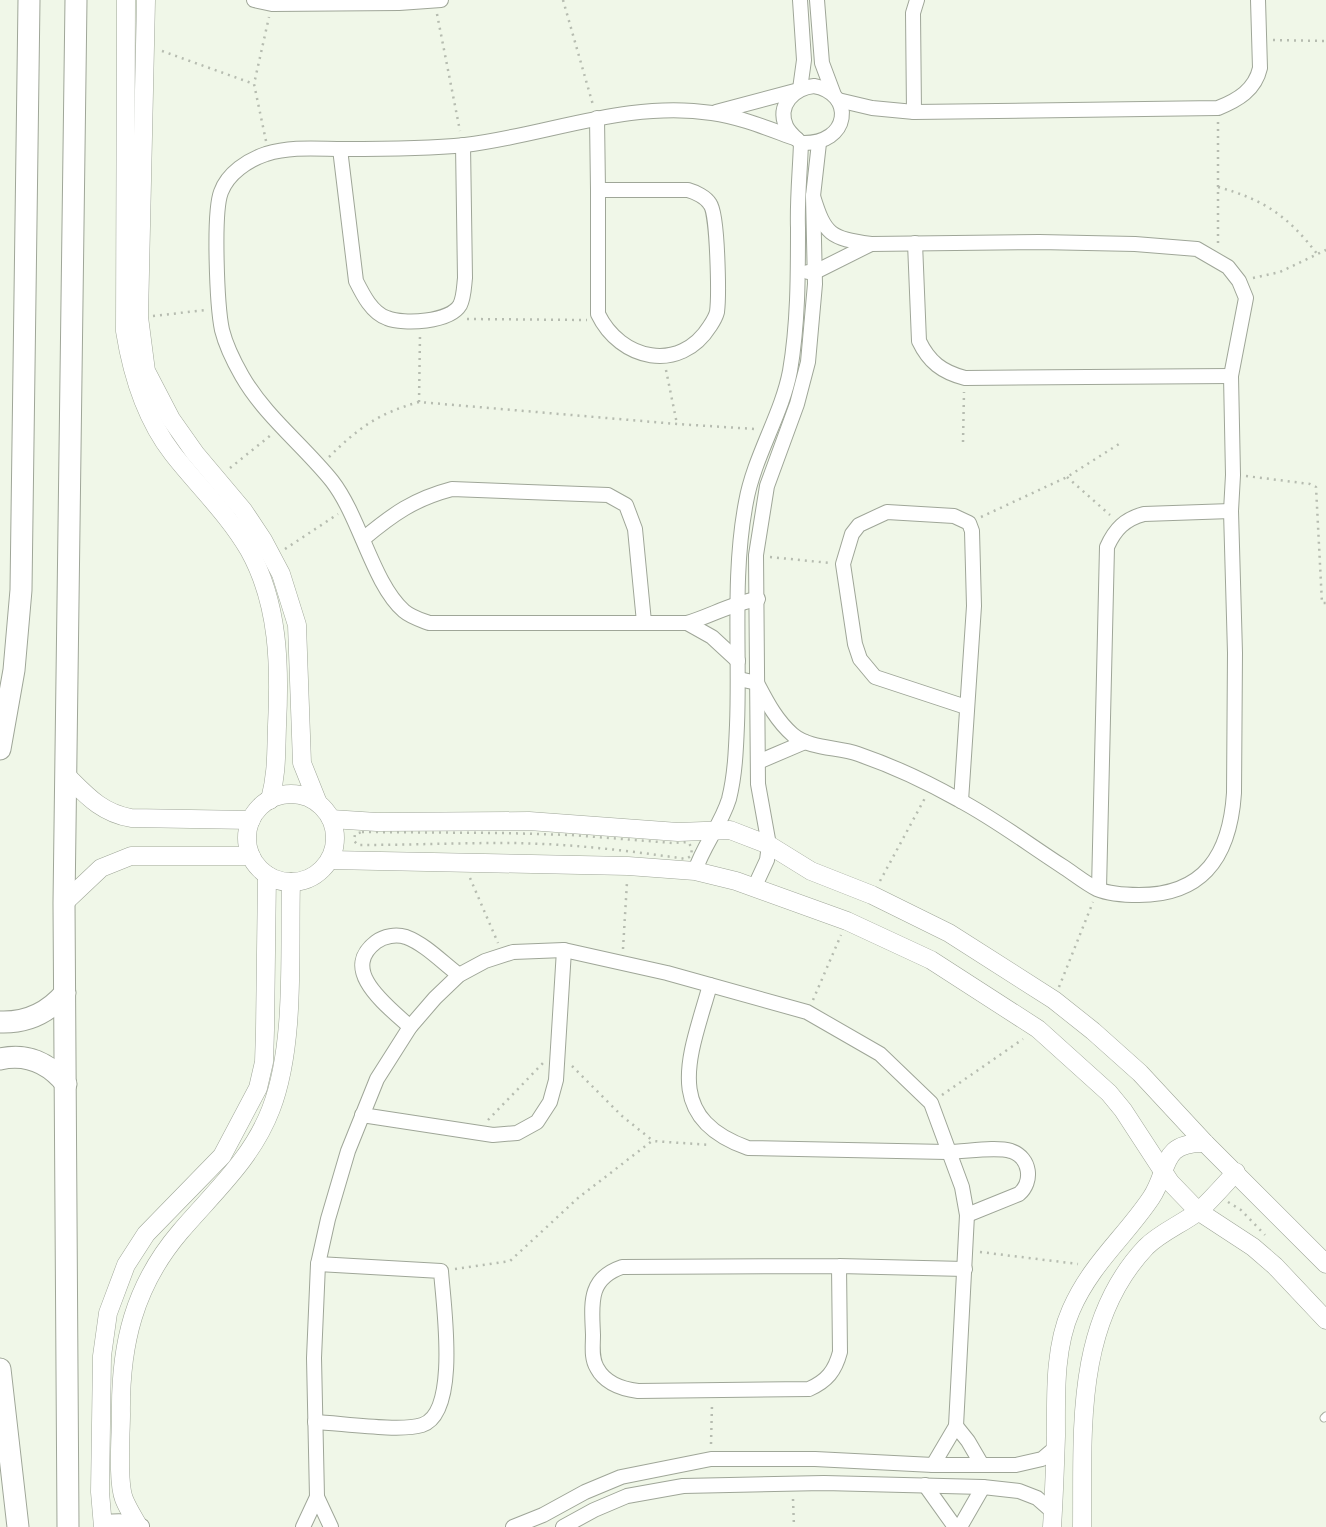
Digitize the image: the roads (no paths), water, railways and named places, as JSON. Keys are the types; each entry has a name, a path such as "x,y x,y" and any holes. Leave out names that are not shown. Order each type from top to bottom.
{"main road":[{"path":"0,749 14,670 21,590 29,0"},
{"path":"68,1527 64,903 76,0"},
{"path":"0,1021 19,1021 40,1014 65,993"},
{"path":"0,1059 16,1057 39,1062 50,1068 66,1084"},
{"path":"0,1369 18,1527"}],"street":[{"path":"126,0 125,331 129,356 136,382 157,429 171,451 225,515 248,549 268,596 276,636 278,709 277,772 270,800"},
{"path":"146,0 139,317 146,371 171,419 263,540 288,592 297,625 300,749 306,775 318,803 331,819 335,840 330,860 313,876 291,882 267,875 251,856 248,842 251,820 262,805 289,794 318,803"},
{"path":"254,0 272,4 438,1"},
{"path":"695,871 702,850 729,800 735,760 739,679 737,603 745,503 789,374 797,315 799,141 786,127 784,111 786,103 798,90 804,60 800,0"},
{"path":"758,599 737,603 687,623 429,623 405,612 394,599 349,506 320,466 282,427 243,377 222,331 218,203 229,178 251,160 269,153 298,148 463,145 597,118 662,111 712,113 799,141 819,143 835,133 841,120 836,98 822,63 817,0"},
{"path":"914,112 913,13 917,0"},
{"path":"712,113 814,86 828,90 836,98 872,108 914,112 1217,108 1240,97 1257,78 1260,68 1258,0"},
{"path":"841,120 872,108"},
{"path":"597,118 597,314 615,340 642,355 663,355 688,348 710,326 717,312 716,226 710,204 688,190 598,190"},
{"path":"754,888 767,860 769,845 758,784 756,555 767,486 797,404 808,362 815,272 813,196 819,143"},
{"path":"340,149 356,281 363,296 374,309 387,318 420,321 447,316 459,306 463,295 463,145"},
{"path":"739,679 757,683 774,715 794,736 805,742 856,753 932,785 961,800 1098,889 1132,895 1161,895 1191,883 1206,873 1226,843 1233,815 1234,793 1231,376 1246,298 1239,282 1218,259 1197,249 1135,244 871,244 845,240 821,223 813,196"},
{"path":"915,243 919,341 925,355 936,366 950,374 965,378 1231,376"},
{"path":"799,273 815,272 871,244"},
{"path":"363,539 409,504 452,489 608,495 626,505 635,528 643,622"},
{"path":"961,800 974,606 974,540 969,523 944,514 887,512 859,525 852,534 843,564 855,644 860,659 875,677 966,706"},
{"path":"1098,889 1107,547 1112,535 1131,517 1144,514 1231,512"},
{"path":"687,623 712,637 738,661"},
{"path":"758,762 805,742"},
{"path":"67,776 101,809 115,815 131,818 251,820"},
{"path":"732,782 758,784"},
{"path":"331,819 377,822 529,821 678,831 715,829 738,832 769,845 811,871 872,895 949,933 1054,1000 1094,1031 1140,1073 1205,1143 1326,1264"},
{"path":"64,903 101,867 131,856 251,856"},
{"path":"330,860 463,861 628,866 695,871 754,888 847,921 930,960 1038,1029 1109,1093 1162,1170 1198,1211 1253,1247 1276,1266 1326,1320"},
{"path":"140,1526 122,1521 103,1524 100,1492 102,1356 108,1313 126,1265 146,1234 222,1156 258,1088 264,1062 267,875"},
{"path":"140,1526 124,1499 122,1489 122,1366 126,1339 132,1315 155,1266 179,1233 241,1165 271,1109 286,1048 291,882"},
{"path":"410,1027 368,987 362,967 369,948 377,940 387,936 408,938 459,975"},
{"path":"362,1115 493,1135 517,1133 537,1122 545,1113 554,1091 564,950"},
{"path":"331,1527 317,1497 314,1358 318,1264 348,1151 377,1079 410,1027 459,975 485,961 513,952 564,950 710,985 807,1012 880,1054 931,1103 962,1187 967,1214 956,1426 933,1465"},
{"path":"710,985 688,1065 688,1088 696,1109 709,1127 727,1140 748,1148 1010,1151 1019,1155 1027,1164 1026,1188 1019,1194 967,1214"},
{"path":"1053,1520 1059,1356 1070,1312 1095,1266 1155,1193 1167,1157 1178,1148 1191,1143 1205,1143"},
{"path":"1082,1527 1087,1374 1091,1348 1112,1294 1147,1246 1198,1211 1236,1172"},
{"path":"315,1422 421,1425 429,1421 437,1411 444,1393 447,1373 441,1271 318,1264"},
{"path":"839,1266 840,1352 837,1364 821,1384 808,1389 638,1391 626,1390 597,1370 593,1360 592,1303 600,1280 609,1272 634,1266 839,1266 965,1269"},
{"path":"956,1426 982,1465"},
{"path":"513,1527 621,1477 711,1459 982,1465 1028,1463 1042,1459 1055,1448"},
{"path":"877,1484 878,1461"},
{"path":"563,1527 627,1496 662,1488 792,1483 925,1485 1019,1491 1037,1498 1053,1520"},
{"path":"925,1485 958,1527 983,1488"},
{"path":"303,1527 317,1497"}]}
